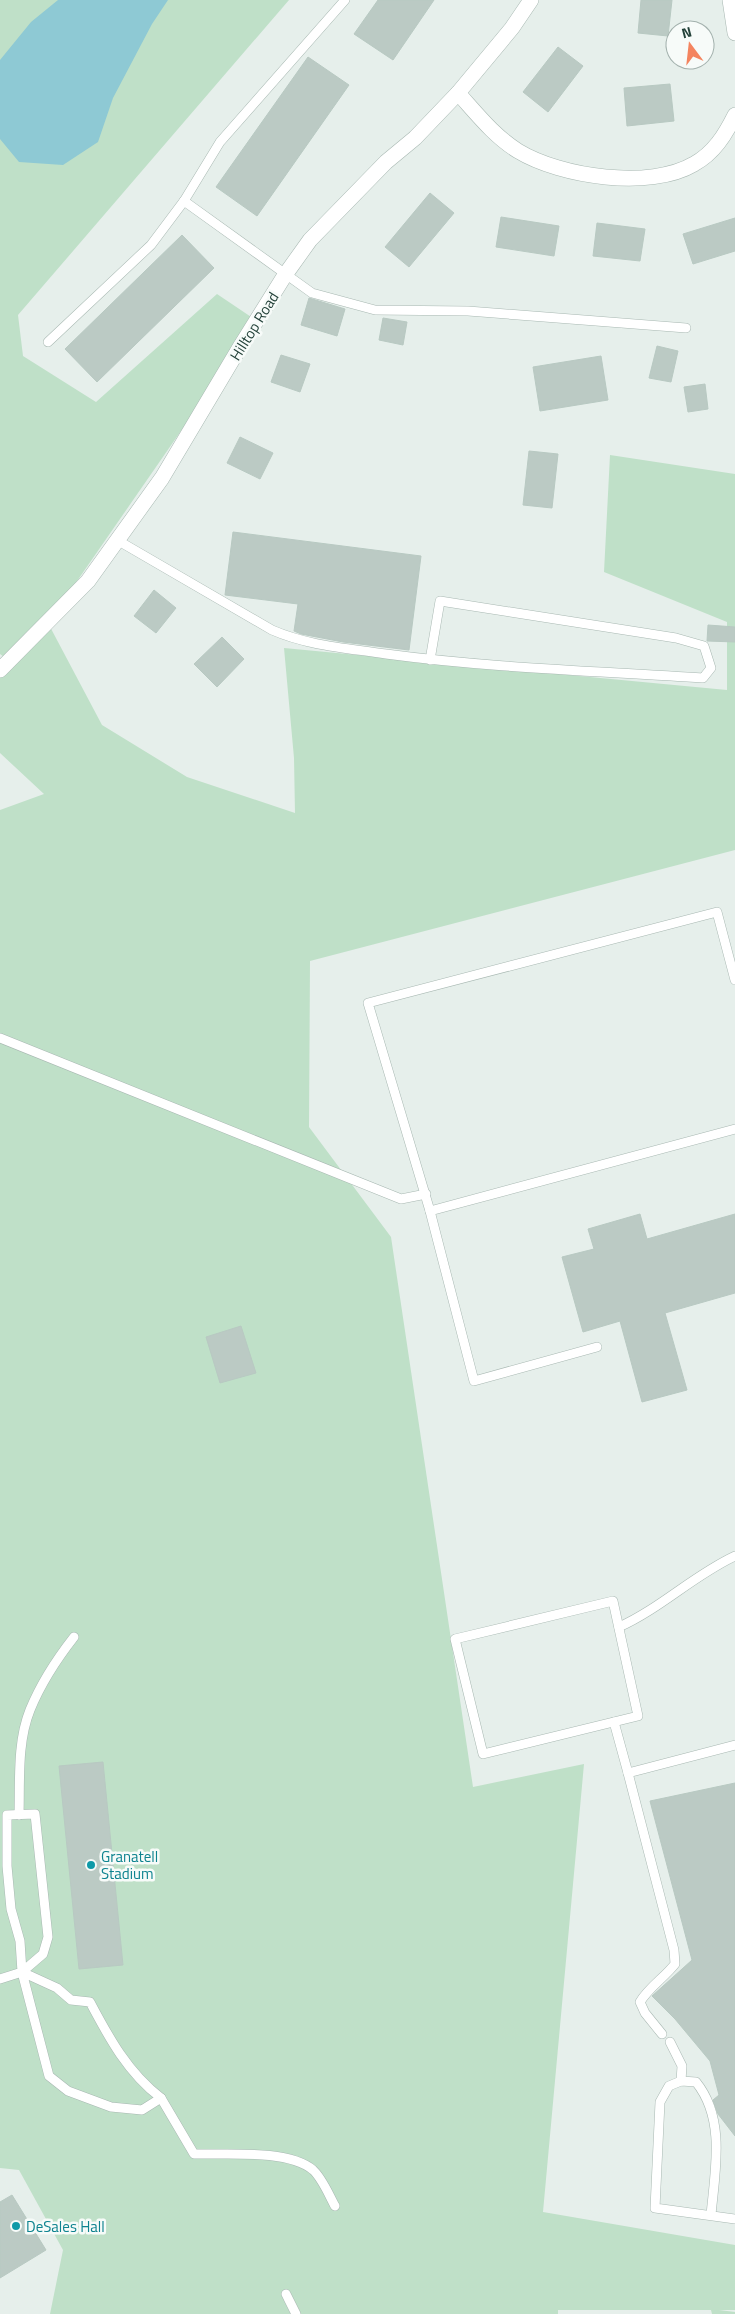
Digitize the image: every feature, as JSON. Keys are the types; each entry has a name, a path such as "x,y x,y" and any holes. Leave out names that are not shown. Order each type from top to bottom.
{"street":[{"name":"Hilltop Road","path":"0,670 88,581 118,540 162,478 285,275 310,240 386,162 415,138 458,93 512,28 531,0"},
{"path":"730,0 735,33"},
{"path":"458,93 494,133 518,151 541,163 591,176 655,178 677,173 695,164 712,150 725,134 735,115"}],"lane":[{"path":"48,342 151,244 184,201 220,142 346,0"},
{"path":"184,201 312,293 375,310 468,311 686,328"},
{"path":"118,540 272,630 294,640 330,647 430,660 703,678 711,668 704,646 676,638 440,601 430,660"},
{"path":"597,1347 474,1381 426,1194 368,1002 717,912 735,980"},
{"path":"0,1038 401,1199 426,1194"},
{"path":"430,1211 735,1129"},
{"path":"619,1627 634,1620 713,1566 735,1556"},
{"path":"614,1601 619,1627 638,1716 483,1754 455,1639 614,1601"},
{"path":"19,1814 22,1746 29,1712 53,1664 74,1637"},
{"path":"614,1722 674,1950 675,1964 666,1975 648,1989 640,2002 644,2013 662,2034"},
{"path":"628,1773 735,1745"},
{"path":"0,1979 22,1972 43,1954 48,1937 35,1814 7,1815 7,1866 11,1909 20,1941 22,1972 49,2076 68,2091 111,2107 142,2110 162,2098"},
{"path":"22,1972 57,1988 72,2000 90,2002 106,2032 128,2066 144,2085 162,2098 194,2154 258,2156 296,2160 314,2170 336,2206"},
{"path":"670,2042 682,2066 681,2081"},
{"path":"712,2215 716,2130 713,2114 704,2092 696,2082 681,2081 669,2086 660,2102 655,2208 735,2219"},
{"path":"286,2294 296,2314"}],"green space":[{"path":"0,0 289,0 18,315 23,356 96,402 217,294 257,321 48,623 102,725 187,777 295,813 294,758 284,648 727,690 727,622 604,572 610,455 735,474 735,850 310,961 309,1127 391,1237 473,1787 584,1764 543,2212 735,2245 735,2310 719,2310 735,2312 735,2314 712,2314 711,2310 558,2310 558,2314 50,2314 63,2250 19,2170 0,2168 0,810 44,794 0,753 0,675 11,662 0,654"}],"water":[{"path":"58,0 168,0 152,24 113,98 98,142 63,165 19,162 0,139 0,60 31,22"}],"building":[{"path":"378,0 434,0 393,60 354,34"},
{"path":"641,0 672,0 670,20 665,20 665,36 638,33"},
{"path":"558,47 583,66 548,112 523,92"},
{"path":"308,57 349,85 257,216 216,187"},
{"path":"670,84 674,121 627,126 624,88"},
{"path":"430,193 454,213 409,267 385,247"},
{"path":"501,217 559,226 554,256 496,247"},
{"path":"735,218 735,251 693,264 683,234"},
{"path":"597,223 645,229 640,261 593,256"},
{"path":"182,235 214,268 97,382 65,349"},
{"path":"309,298 345,309 337,336 301,325"},
{"path":"383,318 407,322 403,345 379,340"},
{"path":"657,346 678,351 671,382 649,378"},
{"path":"281,355 310,364 300,392 271,382"},
{"path":"601,356 608,400 540,411 533,367"},
{"path":"705,384 708,409 688,412 684,387"},
{"path":"240,437 273,453 260,479 227,463"},
{"path":"529,451 558,454 552,508 523,505"},
{"path":"233,532 421,556 409,650 343,642 301,634 294,631 298,604 225,595"},
{"path":"154,590 176,608 156,633 134,616"},
{"path":"708,625 735,627 735,642 707,641"},
{"path":"222,637 244,659 217,687 194,664"},
{"path":"640,1214 647,1239 735,1214 735,1293 665,1313 687,1390 642,1402 620,1321 583,1332 562,1257 594,1249 588,1229"},
{"path":"241,1326 256,1373 220,1383 206,1337"},
{"name":"Granatell Stadium","path":"103,1762 123,1965 79,1969 59,1766"},
{"path":"735,1783 735,2136 718,2114 713,2100 719,2095 710,2061 675,2019 652,1996 692,1960 650,1801"},
{"name":"DeSales Hall","path":"12,2195 46,2250 0,2278 0,2202"}],"place":[{"name":"Granatell Stadium","path":"91,1865"},
{"name":"DeSales Hall","path":"16,2226"}]}
